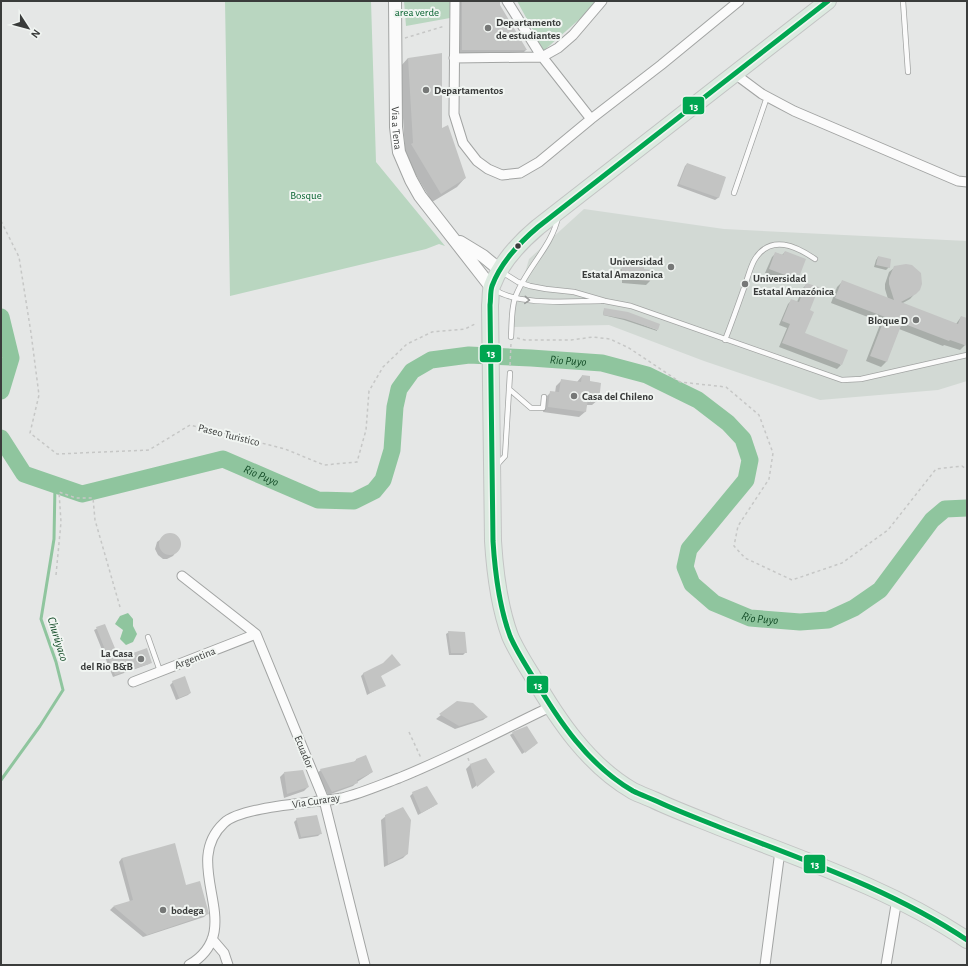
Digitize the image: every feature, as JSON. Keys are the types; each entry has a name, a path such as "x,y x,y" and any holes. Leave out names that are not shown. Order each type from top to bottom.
{"highway":[{"path":"828,1 560,209 515,248 508,256 500,270 491,287 494,555 500,599 506,621 517,650 550,707 578,744 606,772 633,791 664,805 897,899 967,940"}],"main road":[{"name":"Via a Tena","path":"395,1 396,127 399,152 411,180 420,196 491,287"},
{"name":"Via a Tena","path":"454,238 483,256 500,270"}],"street":[{"path":"455,1 454,114 464,143 477,161 488,169 502,174 520,173 539,162 739,1"},
{"path":"506,1 542,57 591,119"},
{"path":"454,58 542,57 558,48 573,35 602,1"},
{"path":"735,74 767,96 794,111 958,181 967,182"},
{"name":"Ecuador","path":"182,576 256,634 324,800 365,965"},
{"name":"Argentina","path":"133,682 256,634"},
{"name":"Via Curaray","path":"189,965 207,950 212,939 216,919 207,862 209,846 215,833 226,822 249,812 341,798 364,792 425,767 550,707"},
{"path":"765,965 780,851"},
{"path":"886,965 897,899"},
{"path":"212,939 224,953 228,965"}],"lane":[{"path":"903,1 908,72"},
{"path":"734,193 767,96"},
{"path":"511,337 515,298 522,283 556,228 560,209"},
{"path":"725,340 754,262 763,250 773,245 787,245 799,249 815,259"},
{"path":"500,270 522,283 546,289 574,292 605,301 631,306 842,380 861,379 967,355"},
{"path":"491,287 503,295 524,300 573,302 605,301"},
{"path":"492,470 505,456 510,373"},
{"path":"509,390 531,408 543,408 544,397"},
{"path":"148,637 160,671"}],"path":[{"path":"395,41 455,23"},
{"name":"Paseo Turistico","path":"1,221 18,257 32,334 39,395 30,433 57,454 149,450 190,425 285,449 324,465 357,462 366,430 369,391 383,367 407,344 432,332 465,329 475,323"},
{"path":"510,373 511,337 525,340 570,340 593,337 610,338 630,348 680,382 726,387 759,415 773,453 769,479 738,526 734,546 745,558 792,580 842,563 888,530 936,469 962,466 967,470"},
{"path":"56,574 61,522 59,492 76,498 93,498 95,520 120,607"},
{"path":"409,732 425,767"}],"shaded area":[{"name":"Universidad Estatal Amazónica","path":"584,209 724,229 967,241 967,381 938,390 820,400 704,361 609,325 513,327 515,308 529,259"},
{"path":"128,613 133,619 133,626 137,634 133,642 126,645 120,639 123,630 115,624 120,616"}],"green space":[{"name":"Bosque","path":"225,1 371,1 376,162 445,246 439,244 426,249 230,296"},
{"name":"area verde","path":"404,1 450,1 450,18 406,26"},
{"path":"517,1 600,1 540,54 535,34"}],"building":[{"name":"Departamento de estudiantes","path":"462,1 500,1 500,5 527,50 462,50"},
{"path":"442,53 442,128 448,125 466,178 441,194 411,144 413,143 408,58"},
{"path":"687,163 726,177 719,198 679,184"},
{"path":"785,251 806,259 798,280 769,269 775,252 783,255"},
{"path":"878,256 891,259 890,268 876,265"},
{"path":"640,262 640,264 644,264 644,269 652,270 650,281 626,279 626,276 621,276 622,266 627,267 627,263"},
{"name":"Bloque D","path":"906,264 912,265 921,273 922,284 920,290 916,294 901,302 958,324 961,316 967,318 967,346 950,340 949,341 902,323 887,362 870,356 885,317 835,298 842,280 894,300 889,284 889,278 894,266"},
{"path":"806,283 819,287 810,310 814,312 805,333 848,350 842,365 782,343 790,324 782,321 791,299 799,302"},
{"path":"604,308 628,312 660,324 658,330 625,319 603,315"},
{"name":"Casa del Chileno","path":"582,375 590,376 590,381 601,383 599,400 588,399 586,412 548,407 550,391 559,392 561,379 581,382"},
{"path":"170,533 178,536 181,544 178,552 170,555 162,552 159,544 162,536"},
{"path":"105,624 119,658 147,648 152,663 115,675 96,627"},
{"path":"448,631 465,632 467,653 451,653"},
{"path":"392,654 401,665 381,676 386,686 370,693 363,673 383,663"},
{"path":"185,676 191,693 179,698 172,681"},
{"path":"457,701 473,703 488,717 459,726 439,714"},
{"path":"527,726 538,743 525,753 512,732"},
{"path":"366,755 373,772 357,780 358,783 332,792 320,769 356,761 356,759"},
{"path":"486,758 495,772 477,787 470,764"},
{"path":"303,770 309,787 287,794 284,772"},
{"path":"427,786 438,804 421,813 412,792"},
{"path":"403,807 411,820 408,854 388,864 385,815"},
{"path":"317,815 322,834 301,837 296,818"},
{"path":"175,843 186,885 200,881 209,914 147,935 113,906 133,900 122,858"}],"waterway":[{"name":"Rio Puyo","path":"1,317 11,358 1,391"},
{"name":"Rio Puyo","path":"1,438 24,474 82,494 223,459 318,500 354,501 374,491 383,480 392,450 395,407 399,389 412,371 431,360 469,355 602,363 647,375 698,400 728,423 743,439 750,460 746,480 689,549 685,567 692,584 714,603 750,618 800,622 828,620 854,608 880,590 932,520 945,509 967,508"},
{"name":"Churüyaco","path":"1,780 40,726 63,690 56,662 41,619 54,539 55,485"}],"transit line":[{"name":"13","path":"828,1 538,227 517,246 500,269 492,286 490,305 493,541 498,589 510,636 543,693 564,725 588,755 617,780 633,791 670,807 846,877 908,905 967,940"}],"place":[{"name":"Departamento de estudiantes","path":"488,28"},
{"name":"Departamentos","path":"426,90"},
{"name":"Universidad Estatal Amazonica","path":"671,267"},
{"name":"Universidad Estatal Amazónica","path":"745,284"},
{"name":"Bloque D","path":"916,320"},
{"name":"Casa del Chileno","path":"574,396"},
{"name":"La Casa del Rio B&B","path":"141,659"},
{"name":"bodega","path":"163,910"}]}
